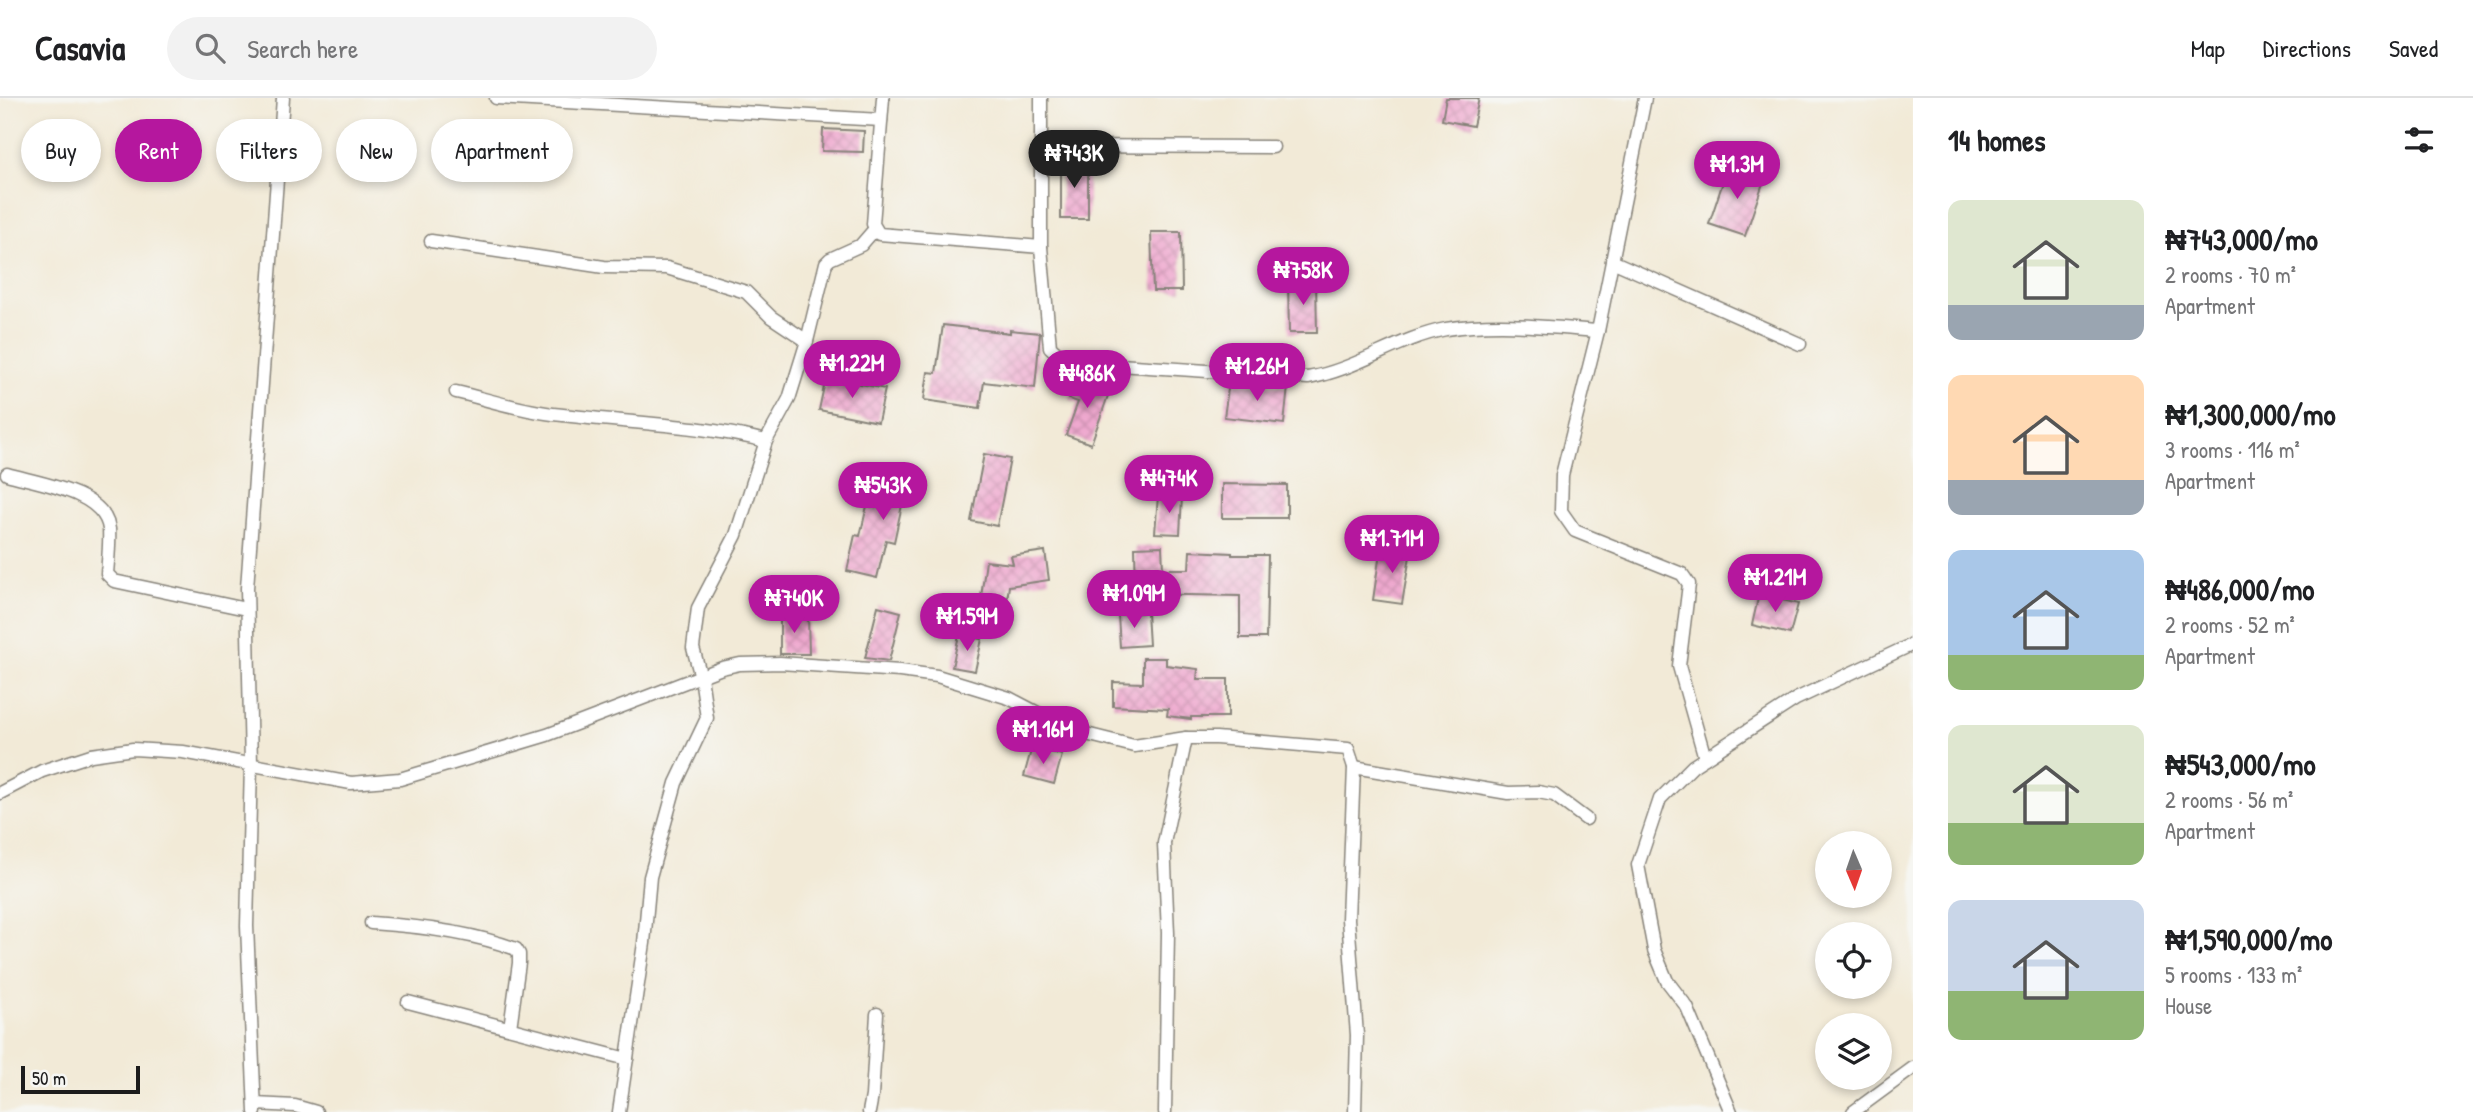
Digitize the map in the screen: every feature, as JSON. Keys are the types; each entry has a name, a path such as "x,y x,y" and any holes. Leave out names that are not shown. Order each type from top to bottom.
{"street":[{"path":"283,98 246,609 251,764 247,926 255,1108 295,1106 316,1112"},
{"path":"496,98 881,120"},
{"path":"883,98 874,230 879,234 1041,247"},
{"path":"1041,98 1041,247 1050,347 1060,357 1105,364 1308,379 1329,375 1410,341 1445,330 1517,324 1598,331"},
{"path":"1645,98 1598,331 1562,475 1561,512 1575,531 1682,574 1686,578 1689,584 1679,666 1705,758"},
{"path":"1041,146 1273,147"},
{"path":"619,1112 644,943 650,877 676,783 706,718 701,677 693,648 698,608 736,535 766,440 789,399 807,341 826,263 861,245 874,230"},
{"path":"431,241 604,267 667,268 746,292 771,317 807,341"},
{"path":"1612,261 1800,344"},
{"path":"456,392 542,413 664,424 736,433 766,440"},
{"path":"6,474 80,495 94,504 109,527 107,574 114,580 246,609"},
{"path":"1731,1112 1687,1007 1667,981 1654,950 1637,865 1660,799 1693,766 1796,699 1913,644"},
{"path":"0,793 43,771 91,755 133,749 183,752 351,783 400,779 547,735 722,668 740,664 780,663 937,676 1009,698 1070,730 1135,746 1186,738 1216,738 1348,749 1354,767 1348,919 1357,1035 1355,1112"},
{"path":"1165,1112 1168,933 1164,843 1186,738"},
{"path":"1354,767 1508,793 1555,795 1586,819"},
{"path":"371,923 477,938 516,948 519,963 510,1028"},
{"path":"408,1002 627,1059"},
{"path":"869,1112 873,1096 877,1014"},
{"path":"1853,1112 1913,1068"}],"building":[{"path":"1446,98 1479,98 1473,126 1442,120"},
{"path":"823,129 864,131 863,152 822,151"},
{"path":"1061,161 1088,162 1088,219 1061,219"},
{"path":"1728,167 1765,177 1745,236 1709,224"},
{"path":"1151,232 1181,232 1182,291 1153,291"},
{"path":"1316,280 1317,333 1289,333 1288,281"},
{"path":"943,325 1010,333 1010,330 1040,333 1035,388 984,382 980,408 924,400 928,372 936,373"},
{"path":"826,377 885,389 878,422 819,410"},
{"path":"1077,379 1110,390 1091,444 1066,435 1078,402 1069,399"},
{"path":"1229,382 1288,387 1284,424 1224,417"},
{"path":"984,454 1010,459 997,526 971,521"},
{"path":"892,464 923,473 916,499 904,496 894,542 886,540 877,578 847,571 855,535 860,536 867,506 880,508"},
{"path":"1222,484 1287,485 1287,518 1222,518"},
{"path":"1158,496 1182,497 1180,534 1155,533"},
{"path":"1162,546 1163,569 1189,569 1190,551 1268,555 1266,638 1240,638 1240,596 1136,594 1135,547"},
{"path":"1381,546 1411,550 1402,604 1373,600"},
{"path":"1045,551 1049,580 1009,586 1006,607 980,604 986,561 1013,564 1011,556"},
{"path":"1759,594 1798,604 1790,634 1752,625"},
{"path":"878,606 901,612 889,661 865,658"},
{"path":"1147,612 1149,645 1120,647 1118,615"},
{"path":"780,616 808,616 809,654 780,654"},
{"path":"959,635 982,639 975,671 952,667"},
{"path":"1143,658 1166,658 1166,665 1198,669 1197,679 1228,679 1228,717 1191,719 1167,716 1168,709 1113,706 1113,682 1143,683"},
{"path":"1032,747 1062,755 1054,784 1024,776"}]}
